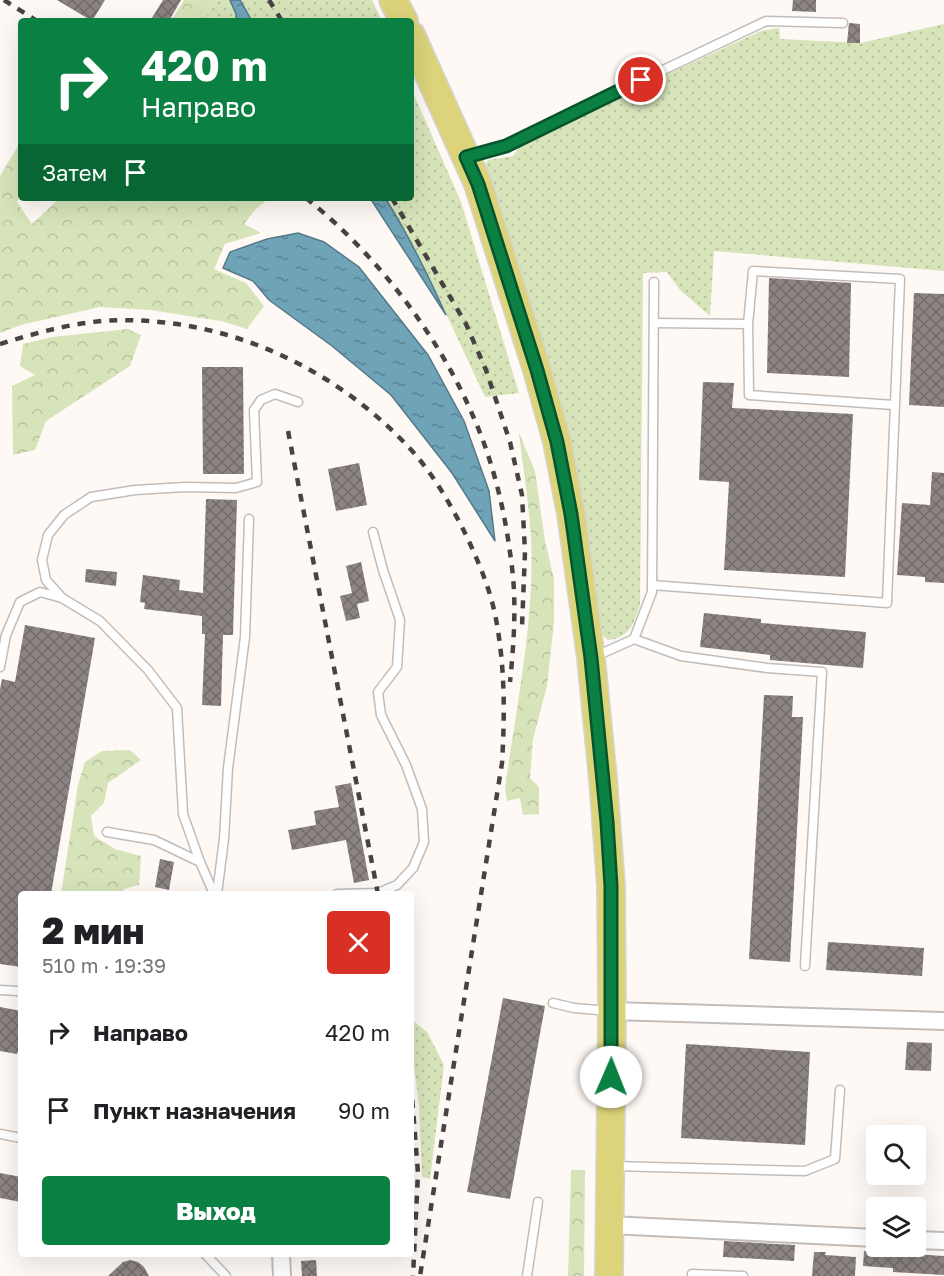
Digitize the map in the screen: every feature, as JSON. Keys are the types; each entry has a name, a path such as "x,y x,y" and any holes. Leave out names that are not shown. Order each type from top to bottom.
{"main road":[{"path":"393,0 402,18"},
{"path":"414,43 466,157 485,206 537,370 557,442 571,514 591,658 611,886 609,1276"}],"street":[{"path":"612,1011 944,1021"},
{"path":"610,1224 866,1237"},
{"path":"926,1240 944,1241"},
{"path":"281,1257 282,1276"}],"lane":[{"path":"466,157 506,146 766,21 843,23"},
{"path":"652,585 887,603 900,279 753,271 748,324 749,395 894,405"},
{"path":"634,639 652,592 654,282"},
{"path":"654,323 748,324"},
{"path":"62,598 46,580 42,560 48,535 64,515 91,497 135,490 185,487 236,488 257,483 254,410 261,400 275,394 298,402"},
{"path":"216,891 224,839 228,768 245,637 249,519"},
{"path":"373,532 400,620 397,667 378,692 381,715 406,765 422,808 424,842 413,868 397,885 383,891"},
{"path":"0,668 6,635 20,602 40,592 62,598 100,621 148,670 177,708 183,814 200,862 214,891"},
{"path":"591,658 634,639 681,656 767,668 822,672 805,966"},
{"path":"107,832 154,840 200,862"},
{"path":"0,990 18,991"},
{"path":"553,1003 574,1008 612,1011"},
{"path":"610,1166 805,1170 836,1159 840,1090"},
{"path":"0,1134 18,1137"},
{"path":"527,1276 538,1202"},
{"path":"208,1257 226,1276"},
{"path":"692,1276 692,1274 743,1276"}],"green space":[{"path":"184,0 217,0 205,18 173,18"},
{"path":"217,0 230,0 236,14 236,18 205,18"},
{"path":"240,0 372,0 381,18 250,18"},
{"path":"944,24 944,271 714,251 710,316 680,290 667,272 643,273 640,604 636,617 626,633 608,640 602,635 579,486 483,168 488,160 513,156 520,146 618,97 761,31 779,28 780,39 860,43"},
{"path":"414,95 461,202 519,393 485,397 425,269 387,201 414,201"},
{"path":"18,146 17,202 32,224 57,201 266,201 244,224 261,233 225,244 214,269 246,283 264,306 247,329 221,321 150,310 100,307 21,325 0,333 0,176"},
{"path":"128,329 141,335 130,366 46,421 35,450 13,455 12,386 35,375 20,366 23,344 52,337"},
{"path":"519,433 535,471 545,541 554,579 554,622 547,686 533,739 530,778 539,787 539,814 523,815 520,798 507,801 505,789 524,664 530,601 531,538"},
{"path":"130,750 141,760 108,783 104,803 91,816 94,836 115,849 141,856 139,885 124,891 61,891 78,785 85,762 102,751"},
{"path":"414,1021 427,1032 444,1065 430,1179 422,1177 419,1105 414,1066"},
{"path":"571,1170 585,1170 584,1276 568,1276"}],"water":[{"path":"230,0 240,0 250,18 236,18"},
{"path":"372,201 387,201 418,255 446,315"},
{"path":"298,233 324,242 359,267 428,355 464,421 489,491 495,541 452,473 391,395 332,346 269,300 253,281 223,268 230,252 267,239"}],"building":[{"path":"57,0 105,0 94,18 87,18"},
{"path":"163,0 181,0 171,18 152,18"},
{"path":"793,0 816,0 816,12 792,11"},
{"path":"849,23 860,24 860,43 847,43"},
{"path":"769,278 851,283 849,377 767,373"},
{"path":"914,293 944,294 944,407 909,405"},
{"path":"202,367 243,367 244,474 203,474"},
{"path":"703,382 734,383 732,408 853,414 845,577 724,570 729,482 699,480"},
{"path":"359,463 367,505 336,511 328,469"},
{"path":"932,472 944,473 944,583 925,582 925,577 897,575 902,503 930,505"},
{"path":"206,499 237,500 233,635 223,635 221,706 202,705 205,634 202,634 202,616 144,609 145,603 140,602 143,575 180,580 179,590 203,593"},
{"path":"361,562 369,601 357,604 360,618 346,621 340,596 352,593 346,566"},
{"path":"86,569 117,572 116,586 85,582"},
{"path":"704,613 761,619 761,623 866,632 863,668 770,660 770,655 700,647"},
{"path":"25,625 95,638 52,891 18,891 18,967 0,964 0,689 2,679 15,682"},
{"path":"764,695 793,696 792,717 803,717 790,962 749,959"},
{"path":"351,783 369,880 354,883 346,840 292,850 288,830 316,825 314,811 339,807 335,786"},
{"path":"160,859 174,862 169,890 155,887"},
{"path":"828,942 924,948 922,976 826,970"},
{"path":"503,998 545,1006 510,1199 467,1192"},
{"path":"0,1007 18,1010 17,1054 0,1051"},
{"path":"907,1042 932,1043 931,1071 905,1070"},
{"path":"686,1044 810,1052 805,1145 681,1138"},
{"path":"0,1173 18,1176 18,1201 0,1198"},
{"path":"724,1241 795,1245 794,1261 723,1257"},
{"path":"864,1251 866,1251 866,1257 944,1256 944,1275 893,1272 893,1268 863,1266"},
{"path":"814,1252 856,1257 855,1276 812,1276"},
{"path":"130,1260 144,1267 149,1276 108,1276 123,1262"},
{"path":"316,1260 317,1276 302,1276 301,1261"}],"railway":[{"path":"4,0 32,18"},
{"path":"269,0 280,18"},
{"path":"310,201 356,244 402,297 442,355 473,416 492,468 502,505 513,575 514,636 510,682"},
{"path":"394,201 466,324 486,370 510,442 522,495 525,552 522,627"},
{"path":"0,344 76,324 102,321 146,321 189,326 232,336 273,351 312,371 349,395 383,422 414,453 428,471 454,512 474,552 495,614 501,651 504,725 502,763 420,1276"},
{"path":"288,431 377,891"},
{"path":"414,1122 418,1173 414,1255"},
{"path":"413,1276 414,1257"}],"route":[{"path":"611,1077 611,886 607,822 591,658 571,514 557,442 537,370 478,184 466,157 506,146 641,80"}]}
